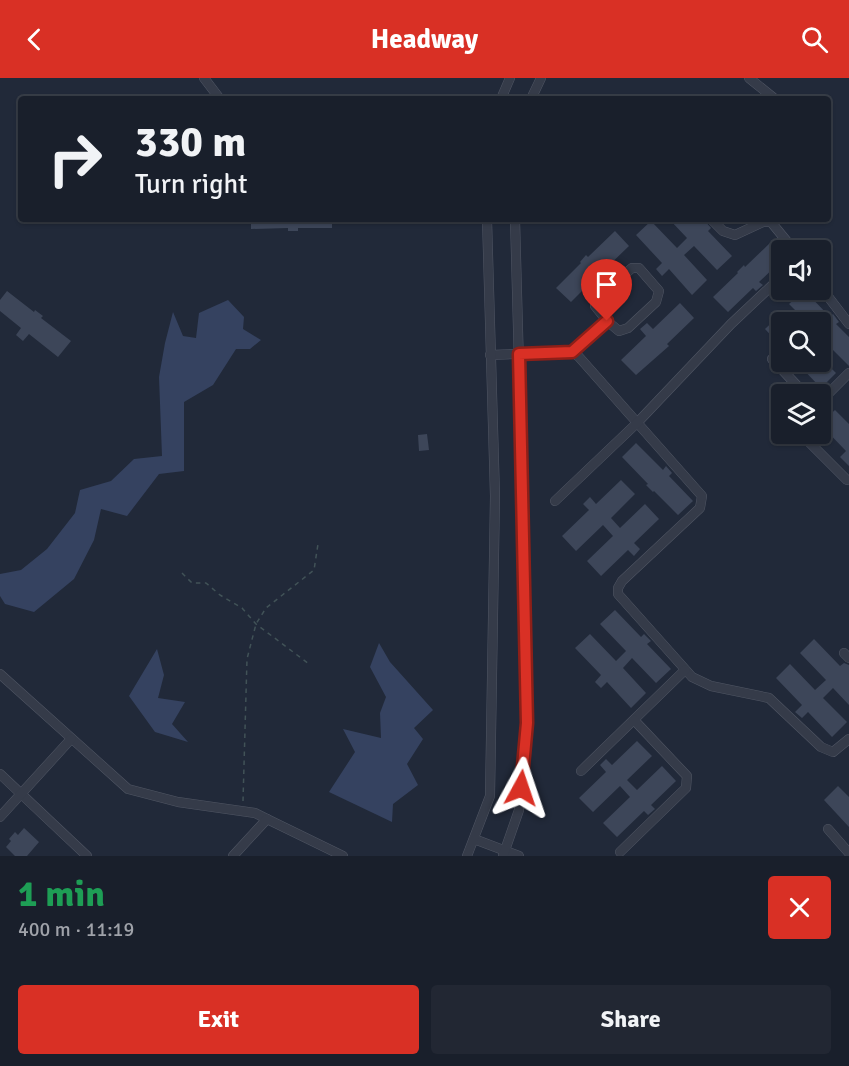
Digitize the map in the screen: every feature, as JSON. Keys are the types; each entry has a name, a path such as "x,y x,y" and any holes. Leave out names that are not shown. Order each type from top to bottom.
{"street":[{"path":"204,78 218,96"},
{"path":"502,96 510,78"},
{"path":"532,96 541,78"},
{"path":"749,78 772,96"},
{"path":"467,856 490,796 495,508 487,222"},
{"path":"504,854 519,810 527,723 515,222"},
{"path":"714,222 723,231 735,235 763,222"},
{"path":"771,222 786,240"},
{"path":"632,268 639,268 659,291 656,302 628,328 619,331 607,321 595,306 595,300 632,268"},
{"path":"555,501 638,423 731,324 771,286"},
{"path":"831,300 849,324"},
{"path":"572,352 607,321"},
{"path":"490,355 572,352 579,357 702,496 700,508 622,581 618,588 618,594 685,670 711,686 769,698 821,747 833,752 849,739"},
{"path":"784,372 796,384"},
{"path":"831,391 849,373"},
{"path":"811,444 847,480"},
{"path":"581,771 685,670"},
{"path":"0,674 128,789 178,802 255,813 343,856"},
{"path":"620,852 686,788 688,783 687,776 634,720"},
{"path":"0,818 71,739"},
{"path":"0,774 87,856"},
{"path":"233,856 267,819"},
{"path":"828,829 849,854"},
{"path":"474,839 504,854 519,856"}],"path":[{"path":"243,811 247,659 256,624 266,608 314,570 318,544"},
{"path":"182,573 192,583 206,583 220,595 242,608 256,624 309,664"}],"water":[{"path":"228,300 244,317 243,329 261,340 250,349 236,349 213,385 184,402 184,471 159,474 127,516 101,509 94,540 74,579 34,612 5,604 0,596 0,574 21,570 47,549 75,513 80,490 111,481 134,459 162,456 159,377 173,312 183,336 196,338 199,313"},
{"path":"379,643 390,662 433,710 414,728 423,739 407,764 418,785 393,804 392,822 329,792 355,752 343,729 381,738 380,713 386,697 370,667"},
{"path":"157,649 164,675 158,698 185,702 172,724 188,742 155,732 129,696"}],"building":[{"path":"251,222 332,222 332,228 298,228 298,231 288,231 288,228 251,229"},
{"path":"652,222 677,248 687,238 672,222 700,222 702,224 706,222 711,228 708,231 732,256 717,270 694,246 684,255 707,280 692,295 669,269 662,276 656,269 662,263 636,235"},
{"path":"615,231 629,246 602,272 608,278 601,285 595,278 571,302 556,288 586,255 588,257"},
{"path":"771,242 771,271 759,282 763,285 756,291 753,288 728,312 713,297 744,265 745,267"},
{"path":"7,291 34,312 35,310 43,316 41,318 71,341 58,357 29,334 23,341 16,335 21,328 0,311 0,300"},
{"path":"793,300 814,300 825,312 797,312 789,304"},
{"path":"680,303 694,318 667,344 669,346 636,375 621,360 646,336 640,329 647,323 653,329"},
{"path":"833,314 839,322 836,324 849,337 849,366 831,348 831,316"},
{"path":"771,323 771,335 765,329"},
{"path":"831,368 836,373 825,384 817,384 806,372 831,372"},
{"path":"835,410 849,424 849,466 840,457 846,451 831,435 831,414"},
{"path":"427,434 429,450 419,451 418,435"},
{"path":"636,443 663,470 666,466 672,473 669,476 693,501 678,515 646,485 648,484 622,457"},
{"path":"621,480 635,494 611,518 620,528 645,504 659,519 634,543 640,549 634,556 628,550 601,576 587,561 613,536 603,525 576,551 562,536 589,510 583,504 590,497 596,504"},
{"path":"615,610 641,637 644,634 651,641 647,644 671,669 656,683 632,658 623,668 646,693 631,708 607,682 601,688 595,682 601,675 575,648 590,634 616,661 626,651 600,624"},
{"path":"814,639 840,666 844,663 849,665 849,705 833,688 823,698 847,722 832,737 808,712 802,718 795,712 802,705 776,678 790,664 815,690 826,680 800,653"},
{"path":"637,741 652,756 627,780 637,790 662,766 676,781 651,805 655,809 648,815 644,811 617,837 603,823 630,797 620,786 593,812 579,798 606,772 600,765 606,759 612,765"},
{"path":"838,786 849,797 849,827 824,800"},
{"path":"24,828 39,842 27,856 15,856 6,847 15,832 18,835"}],"route":[{"path":"521,788 527,723 519,354 572,352 607,321"}]}
